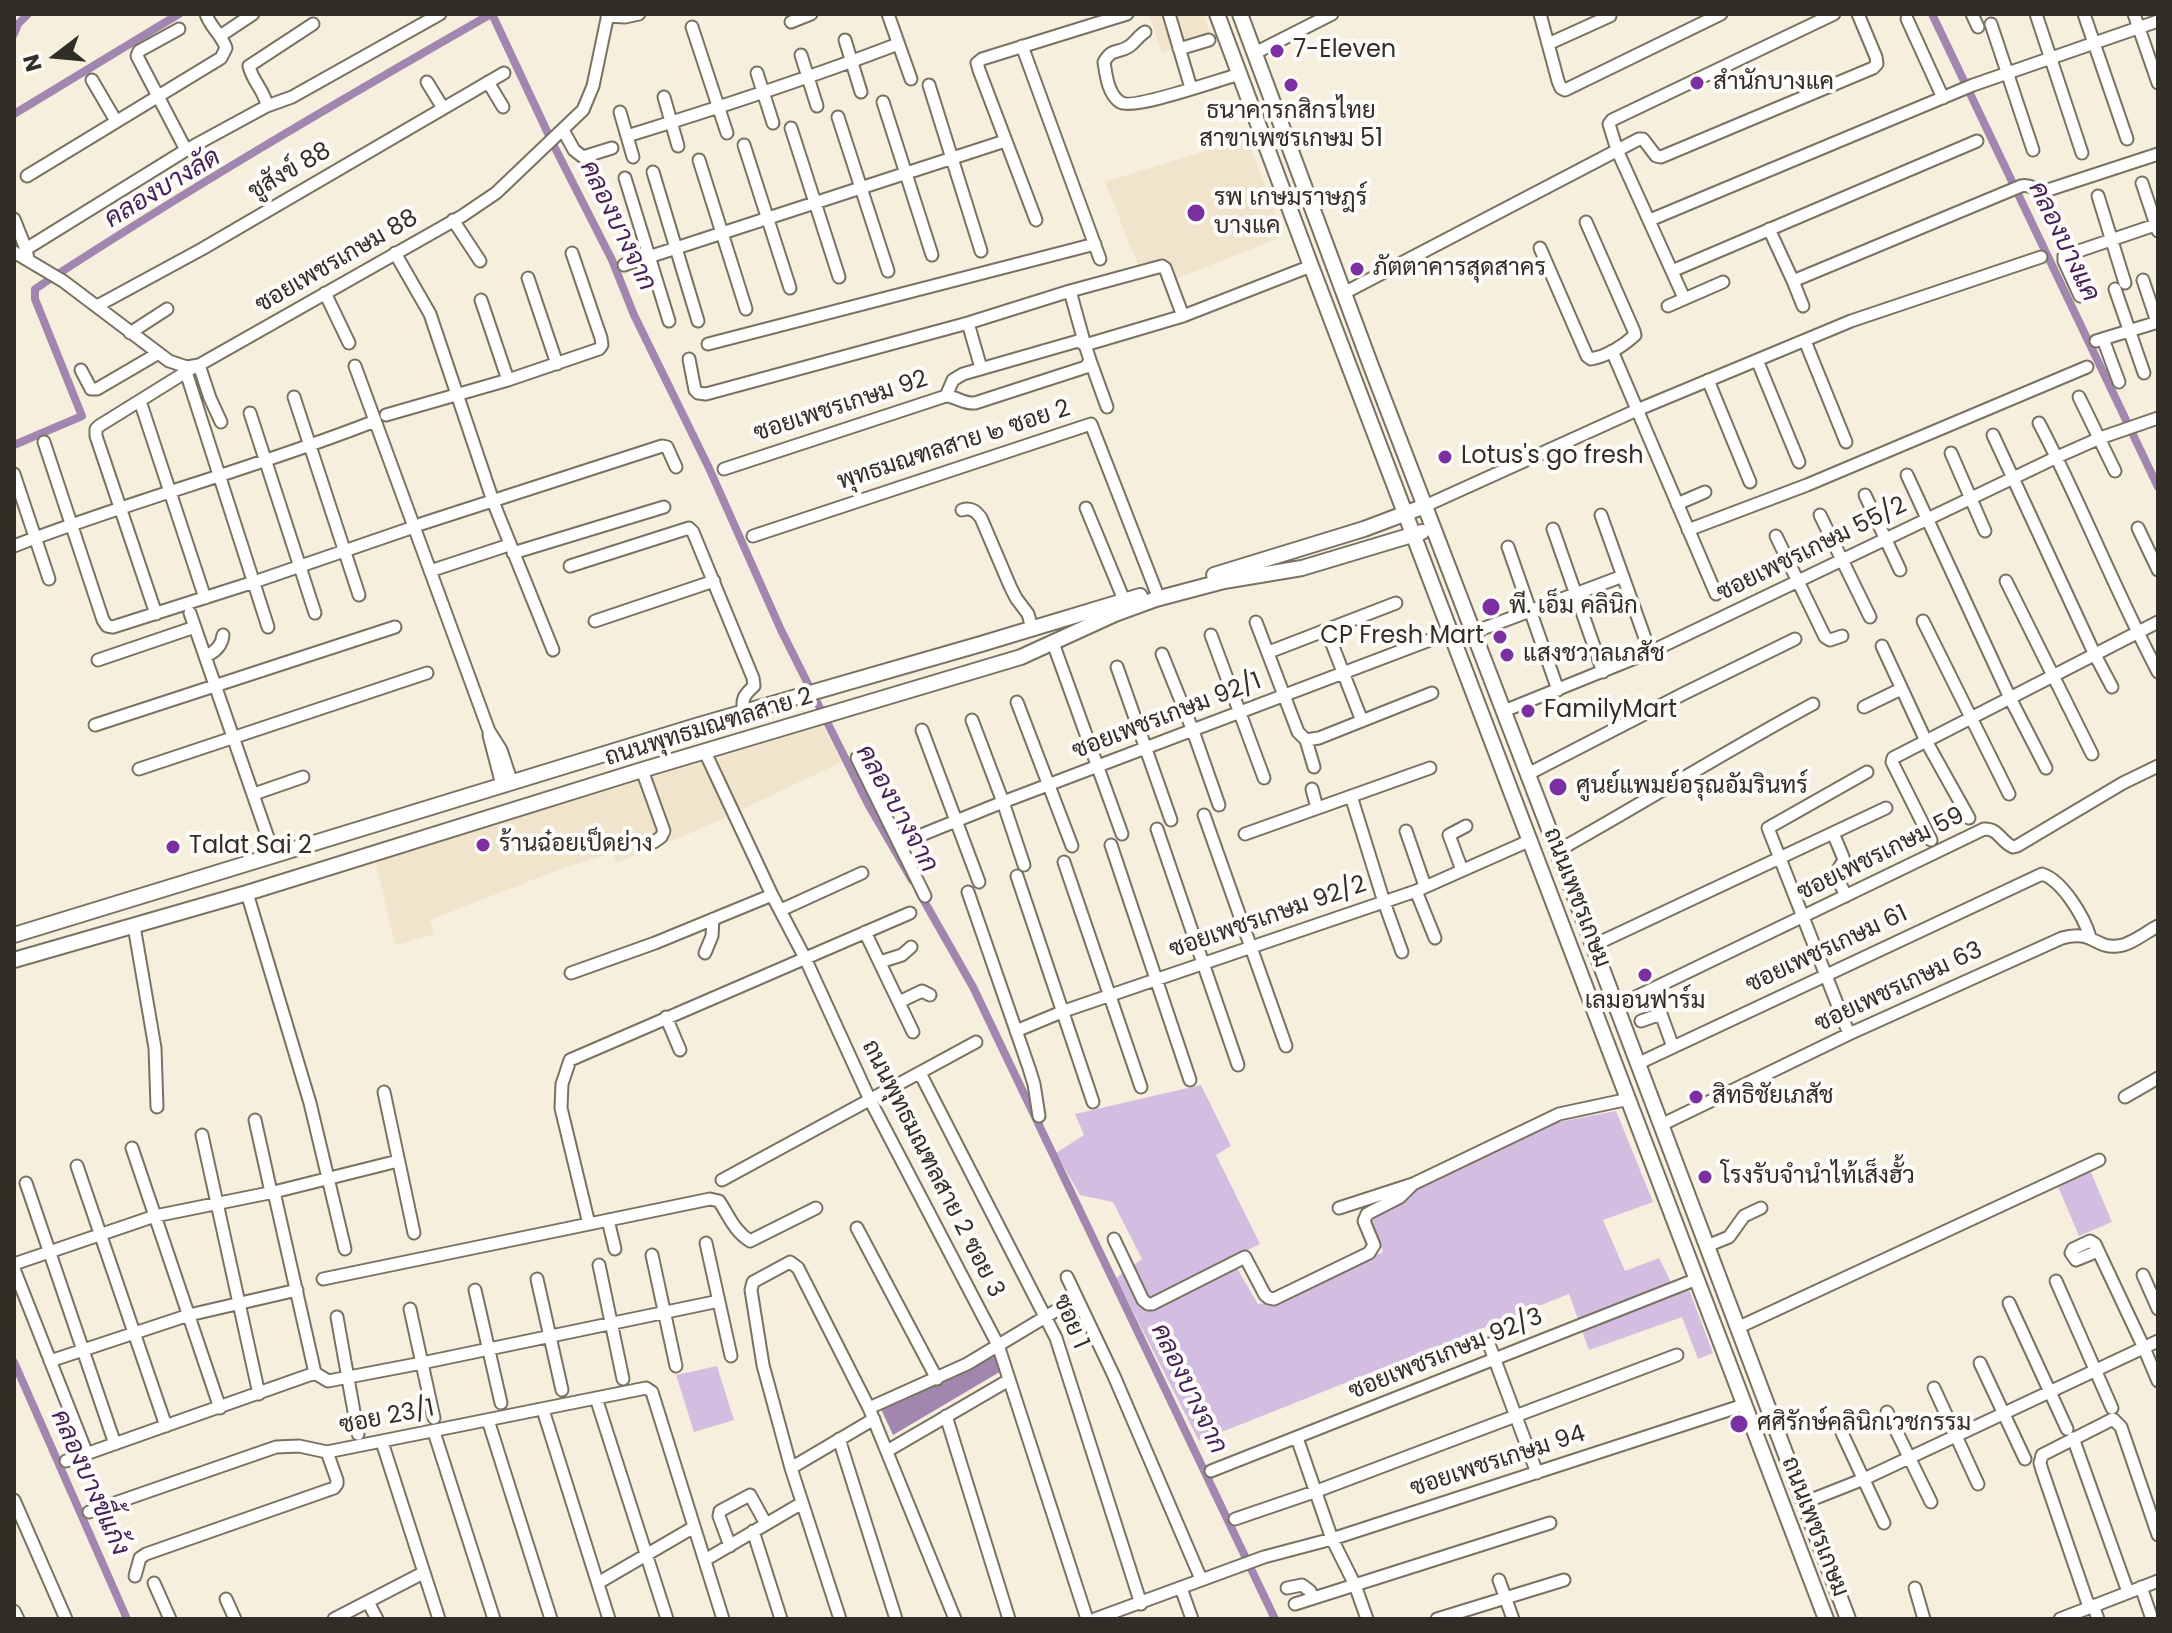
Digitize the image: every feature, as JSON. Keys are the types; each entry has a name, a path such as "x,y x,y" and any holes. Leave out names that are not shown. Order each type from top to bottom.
{"main road":[{"name":"ถนนเพชรเกษม","path":"1217,14 1826,1619"},
{"name":"ถนนเพชรเกษม","path":"1240,14 1848,1619"},
{"name":"ถนนพุทธมณฑลสาย 2","path":"20,933 507,784 1315,545 1425,506"},
{"name":"ถนนพุทธมณฑลสาย 2","path":"21,958 247,893 642,770 991,667 1156,599 1224,581 1302,568 1434,528"},
{"path":"1034,627 1048,646"},
{"path":"1492,738 1511,729"},
{"path":"51,923 49,939 61,947"},
{"path":"20,933 34,934 36,941 35,949 21,958"},
{"path":"1746,1410 1766,1407"}],"street":[{"path":"27,176 221,58 226,48 206,14"},
{"path":"220,36 253,14"},
{"path":"23,253 186,150 267,106 287,101 440,14"},
{"path":"608,15 639,14"},
{"path":"791,22 811,14"},
{"path":"888,14 911,79"},
{"path":"1036,220 977,63 1127,14"},
{"path":"1169,14 1191,88"},
{"path":"1540,14 1558,81 1565,90 1721,14"},
{"path":"1684,298 1617,150 1609,127 1612,120 1834,14"},
{"path":"1344,293 1639,139 1643,139 1656,156 1661,157 1873,68 1877,64 1876,57 1858,14"},
{"path":"1972,14 1978,27"},
{"path":"2036,14 2082,153"},
{"path":"2084,14 2127,139"},
{"path":"2134,14 2158,83"},
{"name":"ซอยเพชรเกษม 88","path":"121,509 96,429 194,368 496,193 583,110 588,101 608,15"},
{"path":"1255,53 1324,16"},
{"path":"1548,44 1610,16"},
{"path":"1907,19 1943,98"},
{"path":"1650,220 1967,88 2158,21"},
{"path":"267,106 249,66 313,24"},
{"path":"1991,24 2033,150"},
{"path":"692,27 727,133"},
{"path":"179,29 138,53 157,97 186,150"},
{"path":"1145,32 1128,47 1110,53 1104,62 1111,90 1117,101 1124,105 1142,103 1240,74"},
{"path":"845,40 861,92"},
{"path":"1179,49 1209,40"},
{"path":"627,136 898,44"},
{"path":"1022,46 1100,259"},
{"path":"801,55 817,106"},
{"name":"ชูสังข์ 88","path":"97,306 202,249 504,73"},
{"path":"757,73 773,123"},
{"path":"92,80 116,121"},
{"path":"427,82 443,108"},
{"path":"488,82 503,107"},
{"path":"929,85 981,251"},
{"path":"664,97 678,146"},
{"path":"883,102 932,255"},
{"path":"620,112 633,157"},
{"path":"838,117 888,271"},
{"path":"791,128 839,277"},
{"path":"560,133 583,157 612,148"},
{"path":"624,265 1005,141"},
{"path":"1672,271 1977,141"},
{"path":"744,145 790,288"},
{"path":"1793,281 2013,189 2025,185 2048,190 2158,154"},
{"path":"699,160 746,309"},
{"path":"653,172 698,321"},
{"path":"625,178 669,321"},
{"path":"2080,296 2064,256 2157,227 2142,183"},
{"path":"2098,196 2112,239 2130,331 2144,373"},
{"path":"14,219 23,253 157,354 178,366 194,368"},
{"path":"453,220 480,261"},
{"path":"1540,248 1587,356 1596,359 1612,351 1635,335 1586,222"},
{"path":"1769,229 1803,306"},
{"path":"708,344 1095,244"},
{"path":"395,253 430,314 492,500 553,650"},
{"path":"14,546 310,446 380,418 599,349 602,345 572,253"},
{"path":"1425,506 1637,410 1851,321 2041,257"},
{"name":"ซอยเพชรเกษม 92","path":"689,359 695,390 706,394 968,323 1162,266 1183,316"},
{"path":"946,396 953,380 963,374 1078,341 1085,345 1183,316 1311,266"},
{"path":"528,278 557,364"},
{"path":"2119,382 2100,340 2158,322 2143,280"},
{"path":"1668,306 1723,282"},
{"path":"1070,291 1107,407"},
{"path":"325,293 349,343"},
{"path":"481,300 508,380"},
{"path":"130,333 167,309"},
{"path":"968,323 981,368"},
{"path":"1805,341 1846,442"},
{"path":"1612,351 1716,594"},
{"path":"81,370 91,389 97,389 157,354"},
{"name":"ซอยเพชรเกษม 92","path":"724,469 946,396 953,396 963,403 975,403 1086,367 1090,360"},
{"path":"1757,360 1799,462"},
{"path":"355,366 380,418 418,526 430,571 507,784"},
{"path":"1688,530 1807,485 2087,367"},
{"path":"194,368 221,422"},
{"path":"194,368 219,476 268,627"},
{"path":"1708,380 1750,482"},
{"path":"294,397 359,595"},
{"path":"2079,397 2115,471"},
{"path":"140,401 205,598"},
{"path":"250,413 315,613"},
{"name":"ซอยเพชรเกษม 55/2","path":"1504,711 1650,652 2057,457 2158,418"},
{"path":"2039,423 2158,672"},
{"name":"พุทธมณฑลสาย ๒ ซอย 2","path":"753,536 1091,424 1156,591"},
{"path":"1993,435 2112,687"},
{"path":"44,442 103,620 107,626 113,627 662,446 667,447 676,467"},
{"path":"1951,453 1985,531"},
{"path":"14,474 49,579"},
{"path":"1907,475 2010,698 2046,768"},
{"path":"1677,504 1705,492"},
{"path":"1865,495 1900,570"},
{"path":"430,571 664,507"},
{"path":"1086,508 1124,600"},
{"path":"121,509 156,614"},
{"path":"962,510 971,509 981,518 1010,586 1034,627"},
{"path":"1601,515 1650,652"},
{"path":"1820,515 1870,617"},
{"path":"570,566 689,528 753,678 754,686 742,702 744,713"},
{"path":"2138,528 2158,570"},
{"path":"1553,529 1603,672"},
{"path":"1776,536 1825,637 1830,640 1842,636"},
{"path":"1508,547 1558,690"},
{"path":"1474,632 1623,576"},
{"path":"595,621 714,581"},
{"path":"2006,581 2092,754"},
{"path":"1269,652 1396,603"},
{"path":"190,613 274,855"},
{"path":"1923,621 2009,794"},
{"path":"1256,622 1298,732 1306,740 1314,767"},
{"path":"1931,840 1892,760 2158,622"},
{"path":"98,660 195,627"},
{"path":"95,725 395,627"},
{"path":"1327,631 1362,721"},
{"name":"ซอยเพชรเกษม 92/1","path":"899,844 1451,632"},
{"path":"206,656 216,650 223,635"},
{"path":"1211,635 1264,778"},
{"path":"1528,774 1795,639"},
{"path":"1048,646 1098,766 1122,834"},
{"path":"1882,646 1926,741 1969,818"},
{"path":"1162,654 1219,805"},
{"path":"1117,667 1171,820"},
{"path":"139,769 427,673"},
{"path":"1864,707 1901,689"},
{"path":"1306,740 1319,738 1432,693"},
{"path":"1017,702 1072,846"},
{"path":"1557,851 1813,704"},
{"path":"972,720 1024,865"},
{"path":"922,730 979,882"},
{"name":"ถนนพุทธมณฑลสาย 2 ซอย 3","path":"705,752 870,1100 998,1345 1087,1619"},
{"path":"857,758 925,896"},
{"path":"1245,834 1430,768"},
{"name":"ซอยเพชรเกษม 59","path":"1615,1007 1984,829 1995,831 2008,846 2017,846 2123,783 2157,769"},
{"path":"642,770 664,831 654,842"},
{"path":"1849,1034 1768,828 1867,772"},
{"path":"254,794 303,777"},
{"path":"1312,789 1317,808"},
{"path":"1351,796 1402,952"},
{"path":"1592,946 1886,808"},
{"path":"1204,815 1286,1046"},
{"path":"1462,870 1449,835 1466,826"},
{"path":"1157,829 1238,1065"},
{"path":"1406,831 1435,938"},
{"path":"1833,833 1844,861 1836,874 1846,896"},
{"name":"ซอยเพชรเกษม 92/2","path":"1016,1031 1064,1011 1384,902 1531,840"},
{"path":"1111,845 1190,1080"},
{"path":"1064,862 1141,1087"},
{"path":"781,910 862,873"},
{"name":"ซอยเพชรเกษม 61","path":"1637,1064 2042,874 2054,881 2085,920 2090,937"},
{"path":"1017,876 1093,1102"},
{"path":"968,892 1034,1084 1039,1116"},
{"path":"247,893 310,1103 345,1249"},
{"path":"571,973 655,943 772,895"},
{"path":"589,1224 563,1120 560,1095 570,1060 910,913"},
{"path":"705,953 712,936 713,919"},
{"path":"134,926 155,1048 157,1107"},
{"name":"ซอยเพชรเกษม 63","path":"1661,1125 1849,1034 2062,938 2079,934 2116,947 2158,926"},
{"path":"865,932 913,1032"},
{"path":"880,962 902,955 911,947"},
{"path":"899,1002 922,991 930,995"},
{"path":"1641,1021 1661,1014 1673,1047"},
{"path":"666,1017 680,1050"},
{"path":"722,1180 976,1042"},
{"name":"ซอย 1","path":"920,1073 1046,1315 1060,1349 1141,1604"},
{"path":"2125,1097 2158,1078"},
{"path":"384,1092 414,1233"},
{"path":"1339,1208 1413,1184 1559,1114 1629,1099"},
{"path":"255,1120 315,1373 328,1381 719,1301"},
{"path":"202,1135 259,1394"},
{"path":"132,1148 220,1408"},
{"path":"1737,1328 2099,1160"},
{"path":"87,1454 14,1266 49,1251 155,1216 272,1192 398,1161"},
{"path":"77,1166 166,1426"},
{"path":"26,1183 115,1444"},
{"path":"1114,1239 1143,1300 1148,1304 1245,1257 1265,1295 1274,1299 1369,1253 1374,1245 1364,1221 1367,1214 1400,1197 1413,1184"},
{"path":"323,1279 714,1199 722,1204 734,1228 750,1241 816,1208"},
{"path":"1707,1246 1729,1237 1744,1216 1761,1208"},
{"path":"608,1220 615,1249"},
{"path":"857,1228 937,1379"},
{"path":"706,1243 731,1356"},
{"path":"2098,1251 2158,1381"},
{"path":"652,1255 676,1366"},
{"path":"840,1619 791,1468 760,1352 752,1284 788,1262 793,1262 798,1268 872,1413 955,1619"},
{"path":"599,1265 623,1379"},
{"path":"2143,1275 2158,1309"},
{"path":"1067,1277 1114,1376 1201,1579"},
{"path":"537,1279 562,1390"},
{"name":"ซอยเพชรเกษม 92/3","path":"1211,1471 1697,1279"},
{"path":"2056,1281 2112,1408"},
{"path":"50,1361 189,1315 297,1290"},
{"path":"475,1290 501,1403"},
{"path":"791,1468 839,1439 872,1413 1077,1298"},
{"path":"2009,1303 2070,1434 2128,1592"},
{"path":"410,1309 434,1418"},
{"path":"337,1317 358,1434"},
{"path":"1803,1503 1911,1458 2158,1341"},
{"path":"1489,1344 1537,1473"},
{"path":"1235,1519 1677,1355"},
{"path":"1980,1363 2025,1459"},
{"path":"66,1461 315,1373"},
{"path":"887,1451 1009,1380"},
{"path":"1934,1388 1978,1484"},
{"name":"ซอย 23/1","path":"89,1512 276,1447 299,1446 327,1452 649,1389 694,1527"},
{"path":"596,1398 667,1619"},
{"path":"543,1410 608,1618"},
{"name":"ซอยเพชรเกษม 94","path":"1095,1619 1264,1557 1332,1539 1746,1410"},
{"path":"1887,1412 1931,1502"},
{"path":"946,1416 1009,1619"},
{"path":"2098,1619 2040,1463 2042,1455 2070,1434 2113,1419 2118,1423 2158,1535"},
{"path":"488,1420 551,1619"},
{"path":"434,1432 494,1619"},
{"path":"1842,1433 1884,1523"},
{"path":"1297,1438 1332,1539 1355,1585 1367,1619"},
{"path":"839,1439 896,1619"},
{"path":"382,1442 439,1619"},
{"path":"135,1576 142,1556 334,1488 337,1480 327,1452"},
{"path":"730,1546 720,1511 750,1495 766,1524"},
{"path":"14,1500 66,1619"},
{"path":"705,1560 802,1503"},
{"path":"1295,1604 1550,1523"},
{"path":"598,1583 694,1527 723,1619"},
{"path":"753,1531 781,1619"},
{"path":"334,1619 423,1573"},
{"path":"1499,1580 1513,1619"},
{"path":"1437,1619 1564,1580"},
{"path":"2060,1619 2158,1581"},
{"path":"154,1583 170,1619"},
{"path":"1287,1588 1302,1585 1313,1598"},
{"path":"2141,1587 2152,1619"},
{"path":"1181,1588 1192,1619"},
{"path":"1915,1588 1924,1619"},
{"path":"226,1599 235,1619"},
{"path":"368,1602 377,1619"},
{"path":"14,1611 18,1619"}],"shaded area":[{"path":"1149,14 1204,14 1211,37 1162,53"},
{"name":"รพ เกษมราษฎร์ บางแค","path":"1247,138 1284,236 1173,280 1166,261 1139,268 1105,182"},
{"path":"823,726 842,762 700,829 616,863 613,853 563,868 430,920 434,934 395,945 375,860"},
{"path":"1201,1085 1231,1146 1216,1155 1260,1244 1231,1258 1258,1304 1273,1302 1383,1252 1369,1219 1415,1188 1559,1122 1616,1111 1653,1202 1603,1220 1625,1271 1659,1258 1672,1284 1685,1279 1713,1353 1698,1359 1682,1317 1589,1350 1569,1294 1199,1441 1116,1278 1142,1259 1113,1202 1080,1195 1056,1153 1084,1135 1075,1114"},
{"path":"2090,1170 2112,1222 2079,1236 2057,1184"},
{"path":"998,1355 1003,1370 893,1435 880,1407"},
{"path":"717,1366 734,1420 694,1432 676,1375"}],"waterway":[{"path":"14,34 18,24 28,14"},
{"path":"14,114 179,14"},
{"name":"คลองบางลัด","path":"14,445 82,416 35,299 35,289 261,148 491,14"},
{"name":"คลองบางจาก","path":"492,14 612,260 634,315 709,468 781,630 868,804 912,880"},
{"name":"คลองบางแค","path":"1932,14 2158,487"},
{"name":"คลองบางจาก","path":"919,892 973,987 1275,1619"},
{"name":"คลองบางขี้แก้ง","path":"14,1362 127,1619"}],"place":[{"name":"7-Eleven","path":"1277,51"},
{"name":"สำนักบางแค","path":"1697,83"},
{"name":"ธนาคารกสิกรไทย สาขาเพชรเกษม 51","path":"1291,85"},
{"name":"รพ เกษมราษฎร์ บางแค","path":"1196,213"},
{"name":"ภัตตาคารสุดสาคร","path":"1357,269"},
{"name":"Lotus's go fresh","path":"1445,457"},
{"name":"พี. เอ็ม คลินิก","path":"1491,607"},
{"name":"CP Fresh Mart","path":"1500,637"},
{"name":"แสงชวาลเภสัช","path":"1507,655"},
{"name":"FamilyMart","path":"1528,711"},
{"name":"ศูนย์แพมย์อรุณอัมรินทร์","path":"1558,787"},
{"name":"ร้านฉ๋อยเป็ดย่าง","path":"483,845"},
{"name":"Talat Sai 2","path":"173,847"},
{"name":"เลมอนฟาร์ม","path":"1645,975"},
{"name":"สิทธิชัยเภสัช","path":"1696,1097"},
{"name":"โรงรับจำนำไท้เส็งฮั้ว","path":"1705,1177"},
{"name":"ศศิรักษ์คลินิกเวชกรรม","path":"1739,1424"}]}
